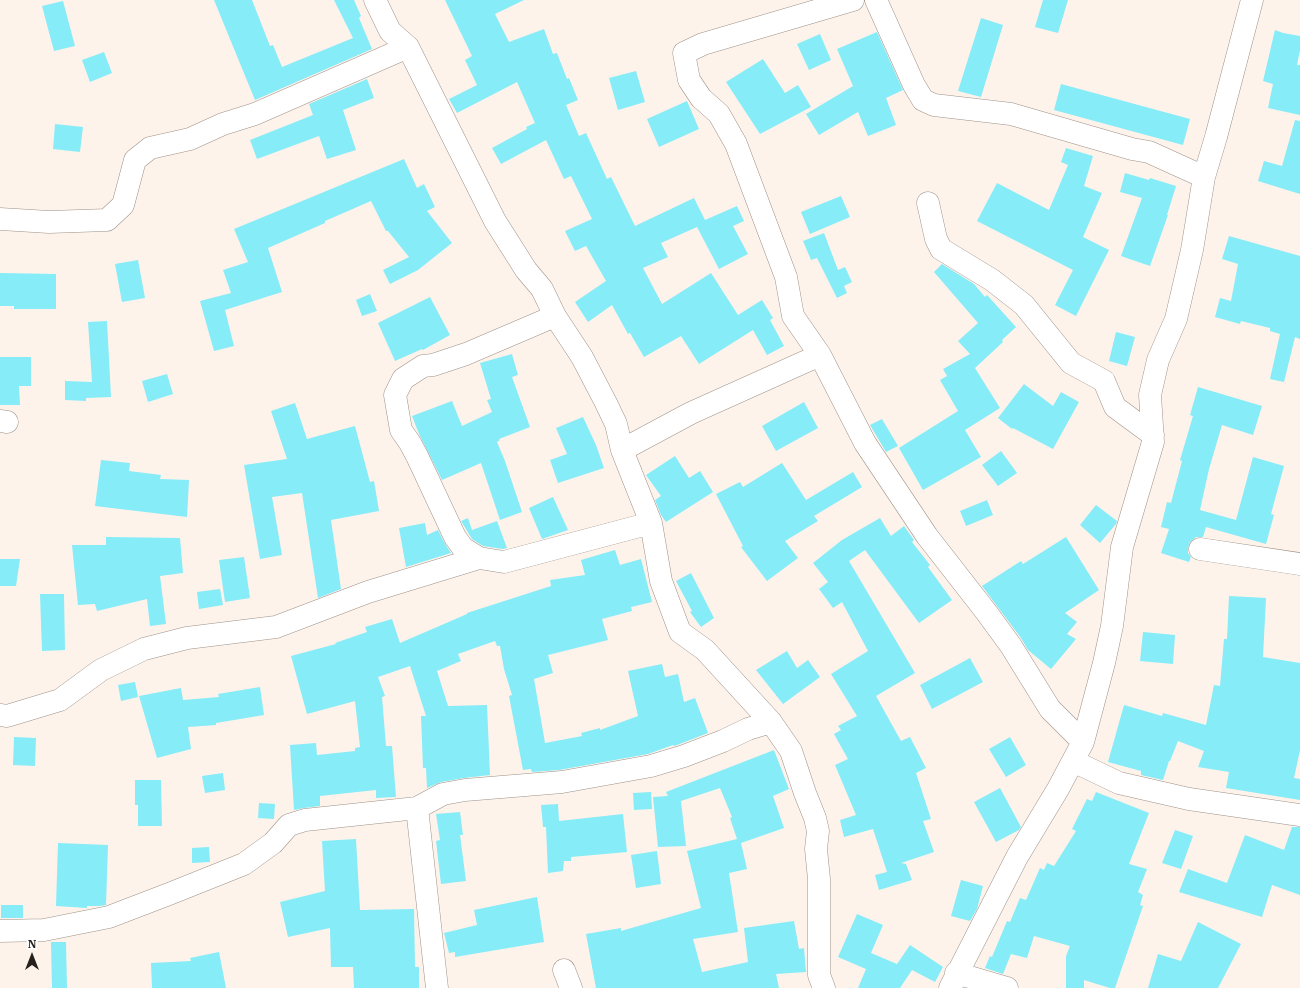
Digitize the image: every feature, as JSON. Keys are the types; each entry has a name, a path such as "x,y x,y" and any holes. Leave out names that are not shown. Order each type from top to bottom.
{"street":[{"path":"375,0 390,31 408,47 495,221 526,270 542,289 554,316 582,357 606,403 616,424 622,450 651,523 661,580 680,632 705,650 771,722 791,751 815,818 818,831 816,849 819,879 819,975 824,988"},
{"path":"853,0 703,44 684,53 689,80 701,98 719,114 736,144 786,277 793,316 820,355 865,443 927,536 1011,646 1078,751 1119,783 1189,799 1300,815"},
{"path":"876,0 914,85 923,100 934,105 1011,114 1132,149 1149,152 1204,177"},
{"path":"1007,988 953,981 1017,857 1058,789 1078,751 1104,663 1110,633 1122,547 1153,442 1150,395 1158,360 1176,319 1192,250 1204,177 1252,0"},
{"path":"0,219 49,222 107,220 123,205 135,160 150,148 190,139 223,124 255,114 408,47"},
{"path":"928,203 936,239 941,249 992,280 1024,305 1071,363 1104,381 1115,407 1152,435"},
{"path":"554,316 466,354 433,365 423,366 403,379 395,395 401,430 417,456 455,537 464,548 479,558 504,562 651,523"},
{"path":"622,450 691,413 820,355"},
{"path":"1200,549 1300,564"},
{"path":"0,715 7,716 60,700 101,670 144,649 187,638 276,627 368,592 479,558"},
{"path":"0,931 44,930 109,917 244,864 273,843 289,824 304,820 417,808 443,794 466,790 562,782 651,766 684,756 771,722"},
{"path":"417,808 437,988"}],"building":[{"path":"214,0 252,0 270,46 273,45 282,67 353,38 334,0 354,0 361,16 359,18 372,49 255,100"},
{"path":"445,0 524,0 495,14 509,42 544,29 553,54 557,53 567,79 569,78 578,100 566,105 579,136 586,133 607,179 611,177 635,226 694,198 705,220 737,206 744,221 733,226 748,254 719,269 697,227 661,243 668,257 643,268 662,304 711,273 738,315 762,300 773,318 770,320 784,346 767,355 753,330 699,364 681,336 644,357 630,333 628,334 612,305 588,322 575,302 606,281 586,246 575,251 565,231 592,219 571,176 564,179 546,140 501,164 492,148 535,123 517,82 457,113 449,99 477,85 465,60 472,56"},
{"path":"1043,0 1068,0 1058,33 1035,27"},
{"path":"63,1 75,46 54,51 42,6"},
{"path":"981,18 1003,25 981,97 958,91"},
{"path":"1275,30 1300,36 1300,50 1297,65 1300,65 1300,115 1268,108 1273,84 1263,81"},
{"path":"877,32 903,90 886,98 896,125 868,136 858,112 819,135 806,114 853,86 837,49"},
{"path":"820,34 831,60 809,70 797,44"},
{"path":"104,52 112,73 90,82 82,60"},
{"path":"763,59 785,93 798,85 811,107 760,134 726,82"},
{"path":"636,71 645,102 618,110 609,78"},
{"path":"367,79 374,98 343,110 356,150 327,159 319,136 257,159 250,140 313,115 309,104"},
{"path":"1061,84 1190,119 1183,145 1054,110"},
{"path":"687,101 699,129 659,147 647,119"},
{"path":"1295,120 1300,121 1300,194 1258,181 1264,161 1282,166"},
{"path":"55,124 83,127 80,152 53,149"},
{"path":"1066,148 1093,156 1084,186 1102,193 1083,237 1109,250 1076,316 1055,305 1073,270 977,221 997,183 1049,210 1068,165 1061,162"},
{"path":"404,159 417,188 424,184 435,207 427,211 452,243 418,270 390,284 383,270 409,257 388,231 386,231 371,201 325,221 325,223 268,248 282,292 225,310 234,346 214,351 200,301 231,293 223,270 248,262 234,229"},
{"path":"1125,173 1149,180 1150,178 1176,186 1168,215 1150,266 1121,256 1142,198 1120,192"},
{"path":"841,196 850,217 810,234 801,212"},
{"path":"824,233 838,270 845,267 852,282 844,286 847,293 837,298 817,258 811,260 803,241"},
{"path":"1229,236 1300,256 1300,339 1295,337 1284,382 1270,379 1280,334 1270,331 1270,328 1241,321 1240,324 1215,317 1220,298 1231,301 1238,264 1222,259"},
{"path":"138,260 145,298 122,302 115,264"},
{"path":"942,264 974,284 985,297 987,295 1016,327 1002,340 1003,342 975,368 1000,408 965,430 981,457 923,490 899,448 958,411 940,380 947,376 943,369 970,354 958,341 978,323 934,272"},
{"path":"0,273 56,274 56,309 14,309 14,306 0,306"},
{"path":"370,294 377,311 362,316 356,300"},
{"path":"430,297 450,335 423,350 422,349 395,361 378,323"},
{"path":"107,321 111,397 86,398 86,401 65,400 65,381 92,382 88,322"},
{"path":"1116,332 1135,337 1127,366 1109,361"},
{"path":"512,354 518,375 512,377 530,427 499,439 500,440 497,442 522,512 500,520 481,463 442,480 419,434 412,416 452,401 462,426 492,412 487,400 491,399 480,363"},
{"path":"0,357 31,357 31,386 19,386 20,405 0,405"},
{"path":"167,374 173,394 148,402 142,381"},
{"path":"1024,384 1053,406 1061,392 1079,402 1053,449 1013,428 1012,429 998,418"},
{"path":"1198,387 1262,406 1253,435 1222,425 1209,469 1200,510 1236,520 1253,457 1284,466 1271,514 1274,515 1266,544 1206,527 1203,537 1196,537 1190,542 1188,553 1191,557 1189,562 1161,553 1169,529 1161,527 1167,502 1171,503 1182,461 1180,460 1193,416 1190,415"},
{"path":"804,402 818,428 776,451 762,426"},
{"path":"295,403 307,439 355,426 370,482 374,481 379,511 331,520 341,589 318,598 302,493 272,497 282,555 260,559 244,465 287,459 271,411"},
{"path":"583,417 596,445 604,468 558,483 550,460 567,454 556,428"},
{"path":"882,419 898,446 886,452 870,425"},
{"path":"1001,451 1017,473 998,486 982,465"},
{"path":"675,456 689,478 700,471 713,492 666,522 661,515 655,500 661,496 646,475"},
{"path":"101,460 130,463 129,471 161,475 160,479 189,480 187,517 95,506"},
{"path":"782,463 806,500 853,472 862,487 814,516 818,521 785,541 798,558 767,581 741,547 743,546 716,494 740,482 743,487"},
{"path":"553,497 568,530 542,539 529,508"},
{"path":"987,500 993,515 966,526 960,511"},
{"path":"1096,505 1117,521 1100,543 1080,525"},
{"path":"468,518 472,530 497,521 507,548 503,549 483,546 472,539 461,521"},
{"path":"880,518 891,536 904,526 914,540 912,542 930,565 928,567 952,600 919,623 865,550 849,561 915,673 876,696 901,741 910,737 926,768 916,773 931,819 923,821 934,852 901,863 906,864 912,880 879,890 875,875 887,872 873,829 844,837 840,820 856,815 835,765 848,759 834,734 841,730 838,726 857,716 831,674 868,651 842,602 833,608 819,589 828,582 813,563 842,540"},
{"path":"425,523 427,535 438,530 451,553 406,567 399,528"},
{"path":"106,537 180,538 183,573 160,576 166,624 150,626 147,599 97,611 95,604 78,605 72,545 106,545"},
{"path":"1066,537 1099,590 1065,613 1077,622 1067,634 1076,639 1051,669 1028,650 1021,638 982,586 1021,561 1023,564"},
{"path":"615,550 620,565 641,559 652,602 631,607 632,611 602,619 608,640 548,655 553,673 534,679 545,743 582,736 581,733 600,728 600,730 638,716 628,671 662,664 665,677 678,674 684,702 695,698 708,733 648,754 559,770 532,772 531,769 523,770 509,696 512,695 504,669 500,646 497,646 495,641 458,654 461,661 437,671 448,706 487,705 490,775 441,782 427,788 426,768 423,768 421,716 426,716 410,666 378,677 385,696 382,697 386,746 392,746 396,797 376,798 376,790 320,796 320,806 294,810 290,745 316,743 317,755 355,751 355,748 360,747 355,701 307,714 291,656 336,644 335,643 367,632 365,627 392,619 400,643 467,613 551,586 550,580 585,575 581,560"},
{"path":"244,557 250,598 225,602 219,560"},
{"path":"0,559 20,559 16,586 0,586"},
{"path":"691,573 714,618 701,627 690,612 692,611 676,581"},
{"path":"220,589 223,605 199,609 197,592"},
{"path":"40,594 64,594 65,650 42,651"},
{"path":"1229,596 1266,598 1263,657 1300,663 1300,750 1294,778 1300,779 1300,800 1226,788 1229,772 1198,767 1204,751 1178,741 1169,761 1163,780 1141,775 1141,771 1108,762 1124,705 1162,716 1163,713 1206,725 1214,685 1220,686 1224,639 1227,639"},
{"path":"1143,632 1175,635 1173,664 1140,661"},
{"path":"787,651 797,668 808,660 820,677 783,704 756,670"},
{"path":"970,658 983,682 932,709 920,685"},
{"path":"135,682 138,697 121,701 118,685"},
{"path":"260,687 264,715 216,723 216,725 188,727 191,749 157,758 139,696 181,688 183,700 219,697 218,694"},
{"path":"14,737 36,738 35,766 13,765"},
{"path":"1010,737 1026,765 1006,777 989,749"},
{"path":"774,750 789,789 773,796 784,828 741,843 747,869 729,873 738,932 693,939 702,972 748,962 744,928 794,921 799,949 804,948 806,972 776,974 779,988 596,988 586,934 621,928 621,931 701,908 687,851 737,839 730,818 732,817 720,788 681,801 686,846 658,847 653,797 668,796 666,792"},
{"path":"223,773 225,790 205,793 202,776"},
{"path":"135,780 161,780 162,826 138,826 138,805 135,805"},
{"path":"1000,788 1021,827 1019,830 996,842 974,802"},
{"path":"651,792 652,809 634,810 633,793"},
{"path":"1096,792 1149,813 1129,864 1147,869 1138,892 1143,895 1140,905 1143,906 1115,988 1110,988 1084,980 1084,988 1066,988 1066,956 1070,946 1034,936 1027,958 1011,954 1003,974 985,968 990,956 992,957 1007,921 1010,922 1020,898 1026,900 1040,868 1044,870 1047,863 1054,866 1076,831 1072,829 1087,799 1092,801"},
{"path":"259,803 275,804 274,819 258,818"},
{"path":"558,804 559,821 623,814 627,852 571,857 571,861 564,861 563,871 548,873 546,827 543,827 541,805"},
{"path":"460,812 463,835 460,835 466,881 441,884 436,841 440,840 436,814"},
{"path":"1292,827 1300,827 1300,895 1272,885 1262,917 1179,892 1188,869 1227,883 1245,835 1284,850"},
{"path":"1175,830 1193,836 1181,869 1162,863"},
{"path":"356,839 360,910 414,909 415,967 419,967 419,988 354,988 353,967 331,967 330,928 288,937 280,902 325,891 322,841"},
{"path":"58,843 108,845 106,905 87,906 87,908 56,906"},
{"path":"209,847 210,862 192,863 192,848"},
{"path":"657,851 661,884 636,888 631,855"},
{"path":"961,880 983,886 977,909 970,921 951,916"},
{"path":"537,897 544,942 455,957 455,952 449,953 444,933 477,925 474,910"},
{"path":"1,905 23,905 23,918 1,918"},
{"path":"857,914 883,925 871,953 897,964 910,945 943,967 935,982 912,970 900,988 858,988 866,969 838,957"},
{"path":"1198,922 1241,944 1218,988 1148,988 1158,954 1181,961"},
{"path":"51,942 66,942 67,988 52,988"},
{"path":"219,952 226,988 152,988 151,963 191,961 190,958"}]}
